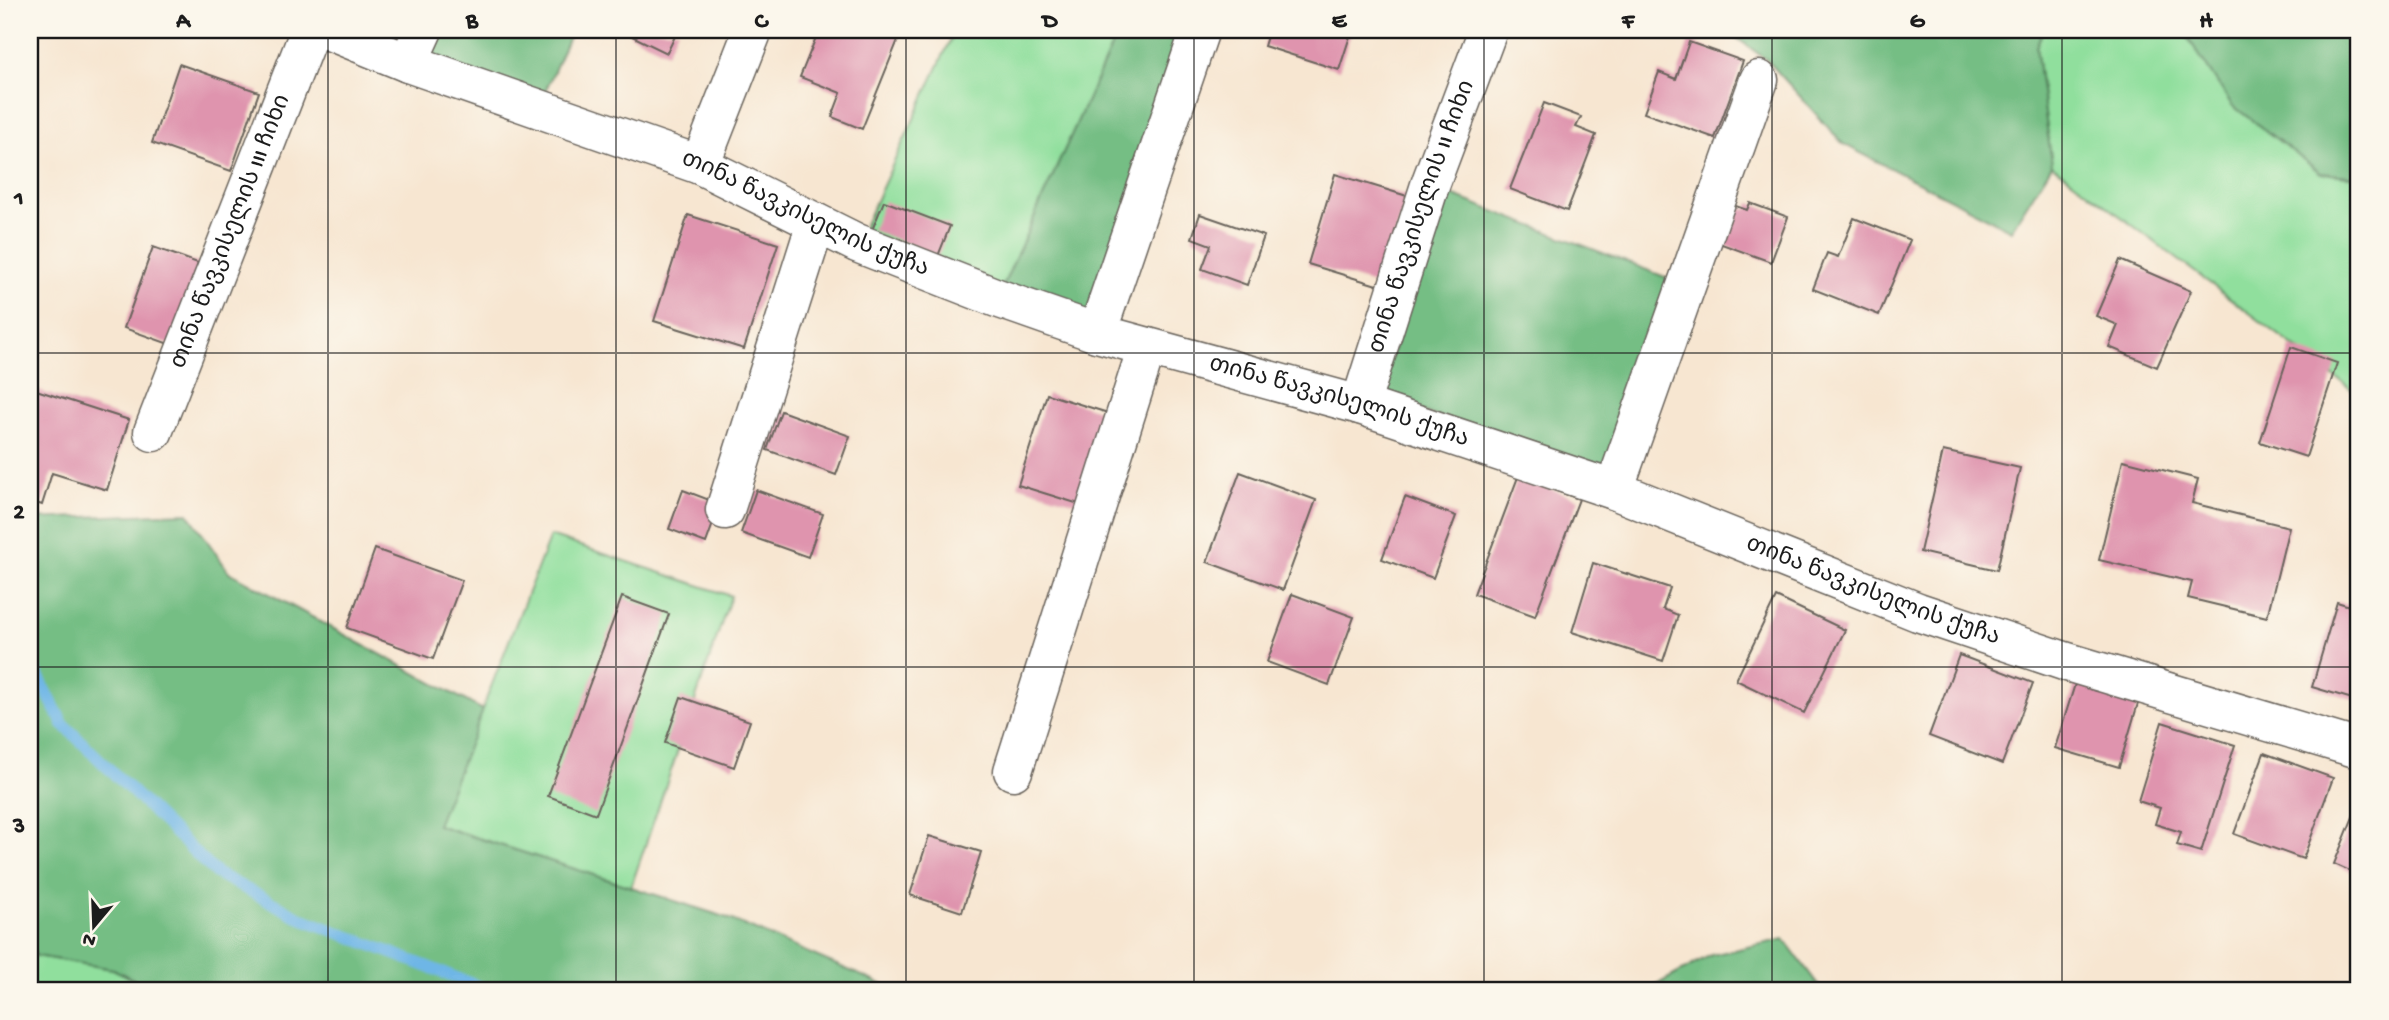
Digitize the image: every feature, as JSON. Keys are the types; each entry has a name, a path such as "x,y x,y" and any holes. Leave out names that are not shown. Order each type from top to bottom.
{"street":[{"name":"თინა წავკისელის III ჩიხი","path":"153,432 310,30"},
{"name":"თინა წავკისელის ქუჩა","path":"327,30 416,47 700,164 857,243 997,298 1097,333 1360,405 1614,490 1918,612 2103,673 2359,749"},
{"path":"700,164 753,30"},
{"path":"1097,333 1200,30"},
{"name":"თინა წავკისელის II ჩიხი","path":"1360,405 1431,182 1488,30"},
{"path":"1614,490 1759,80"},
{"path":"725,510 816,223"},
{"path":"1013,771 1147,347"}],"green space":[{"path":"327,30 572,30 538,108"},
{"path":"955,30 1119,30 1001,290 862,231"},
{"path":"1119,30 1150,30 1186,45 1095,318 1001,290"},
{"path":"1726,30 2043,30 2036,47 2052,165 2011,230 1843,144 1768,61"},
{"path":"2043,30 2183,30 2232,105 2321,173 2359,177 2359,395 2052,165 2036,47"},
{"path":"2183,30 2359,30 2359,177 2321,173 2232,105"},
{"path":"1444,192 1681,283 1612,475 1378,397"},
{"path":"188,513 229,572 483,710 437,825 725,917 895,990 155,990 113,969 36,956 30,945 30,519"},
{"path":"550,536 731,596 631,887 437,825"},
{"path":"1784,939 1822,990 1647,990 1711,955"},
{"path":"30,945 36,956 113,969 155,990 30,990"}],"building":[{"path":"633,30 678,30 667,53 630,35"},
{"path":"819,30 902,30 862,129 832,117 841,93 800,77"},
{"path":"1269,30 1352,30 1339,70 1264,46"},
{"path":"1689,42 1743,61 1715,138 1644,113 1659,72 1676,79"},
{"path":"179,64 259,92 231,171 152,143"},
{"path":"1544,103 1581,117 1576,127 1596,135 1567,211 1510,189"},
{"path":"1335,174 1407,196 1380,286 1308,264"},
{"path":"884,201 950,226 938,256 872,230"},
{"path":"1750,203 1788,217 1771,262 1716,242 1730,204 1747,210"},
{"path":"1200,214 1264,236 1247,285 1202,269 1211,245 1192,238"},
{"path":"688,215 778,244 744,349 654,321"},
{"path":"1854,218 1910,240 1879,315 1813,289 1827,253 1838,257"},
{"path":"153,247 212,268 183,349 124,328"},
{"path":"2120,260 2191,291 2157,367 2109,347 2118,325 2096,316"},
{"path":"2291,347 2337,363 2306,457 2260,442"},
{"path":"30,388 129,420 107,490 52,473 42,505 30,501"},
{"path":"1047,394 1124,418 1095,509 1018,485"},
{"path":"781,411 850,436 836,475 767,450"},
{"path":"1943,451 2020,468 1997,570 1920,552"},
{"path":"2123,460 2198,479 2192,503 2289,527 2267,617 2188,598 2192,582 2099,560"},
{"path":"1240,472 1316,500 1283,590 1207,562"},
{"path":"1518,477 1579,499 1535,616 1474,594"},
{"path":"683,490 720,504 706,543 669,529"},
{"path":"756,490 823,514 808,557 741,533"},
{"path":"1405,497 1456,516 1433,578 1382,559"},
{"path":"375,549 462,580 433,659 347,628"},
{"path":"1593,563 1670,588 1663,609 1678,615 1663,661 1572,632"},
{"path":"1292,594 1354,617 1329,685 1267,662"},
{"path":"622,597 669,614 596,814 548,796"},
{"path":"1776,597 1845,630 1804,713 1736,680"},
{"path":"2337,602 2359,609 2359,701 2312,687"},
{"path":"1959,655 2033,683 2002,764 1929,736"},
{"path":"2076,681 2139,700 2119,767 2055,748"},
{"path":"681,697 750,721 734,767 665,743"},
{"path":"2162,722 2235,745 2201,852 2177,845 2181,832 2155,824 2160,808 2138,801"},
{"path":"2264,753 2333,778 2303,859 2234,834"},
{"path":"2359,802 2359,875 2334,864"},
{"path":"929,836 981,852 962,912 910,895"}],"waterway":[{"path":"30,660 63,724 216,873 303,919 488,990"}]}
